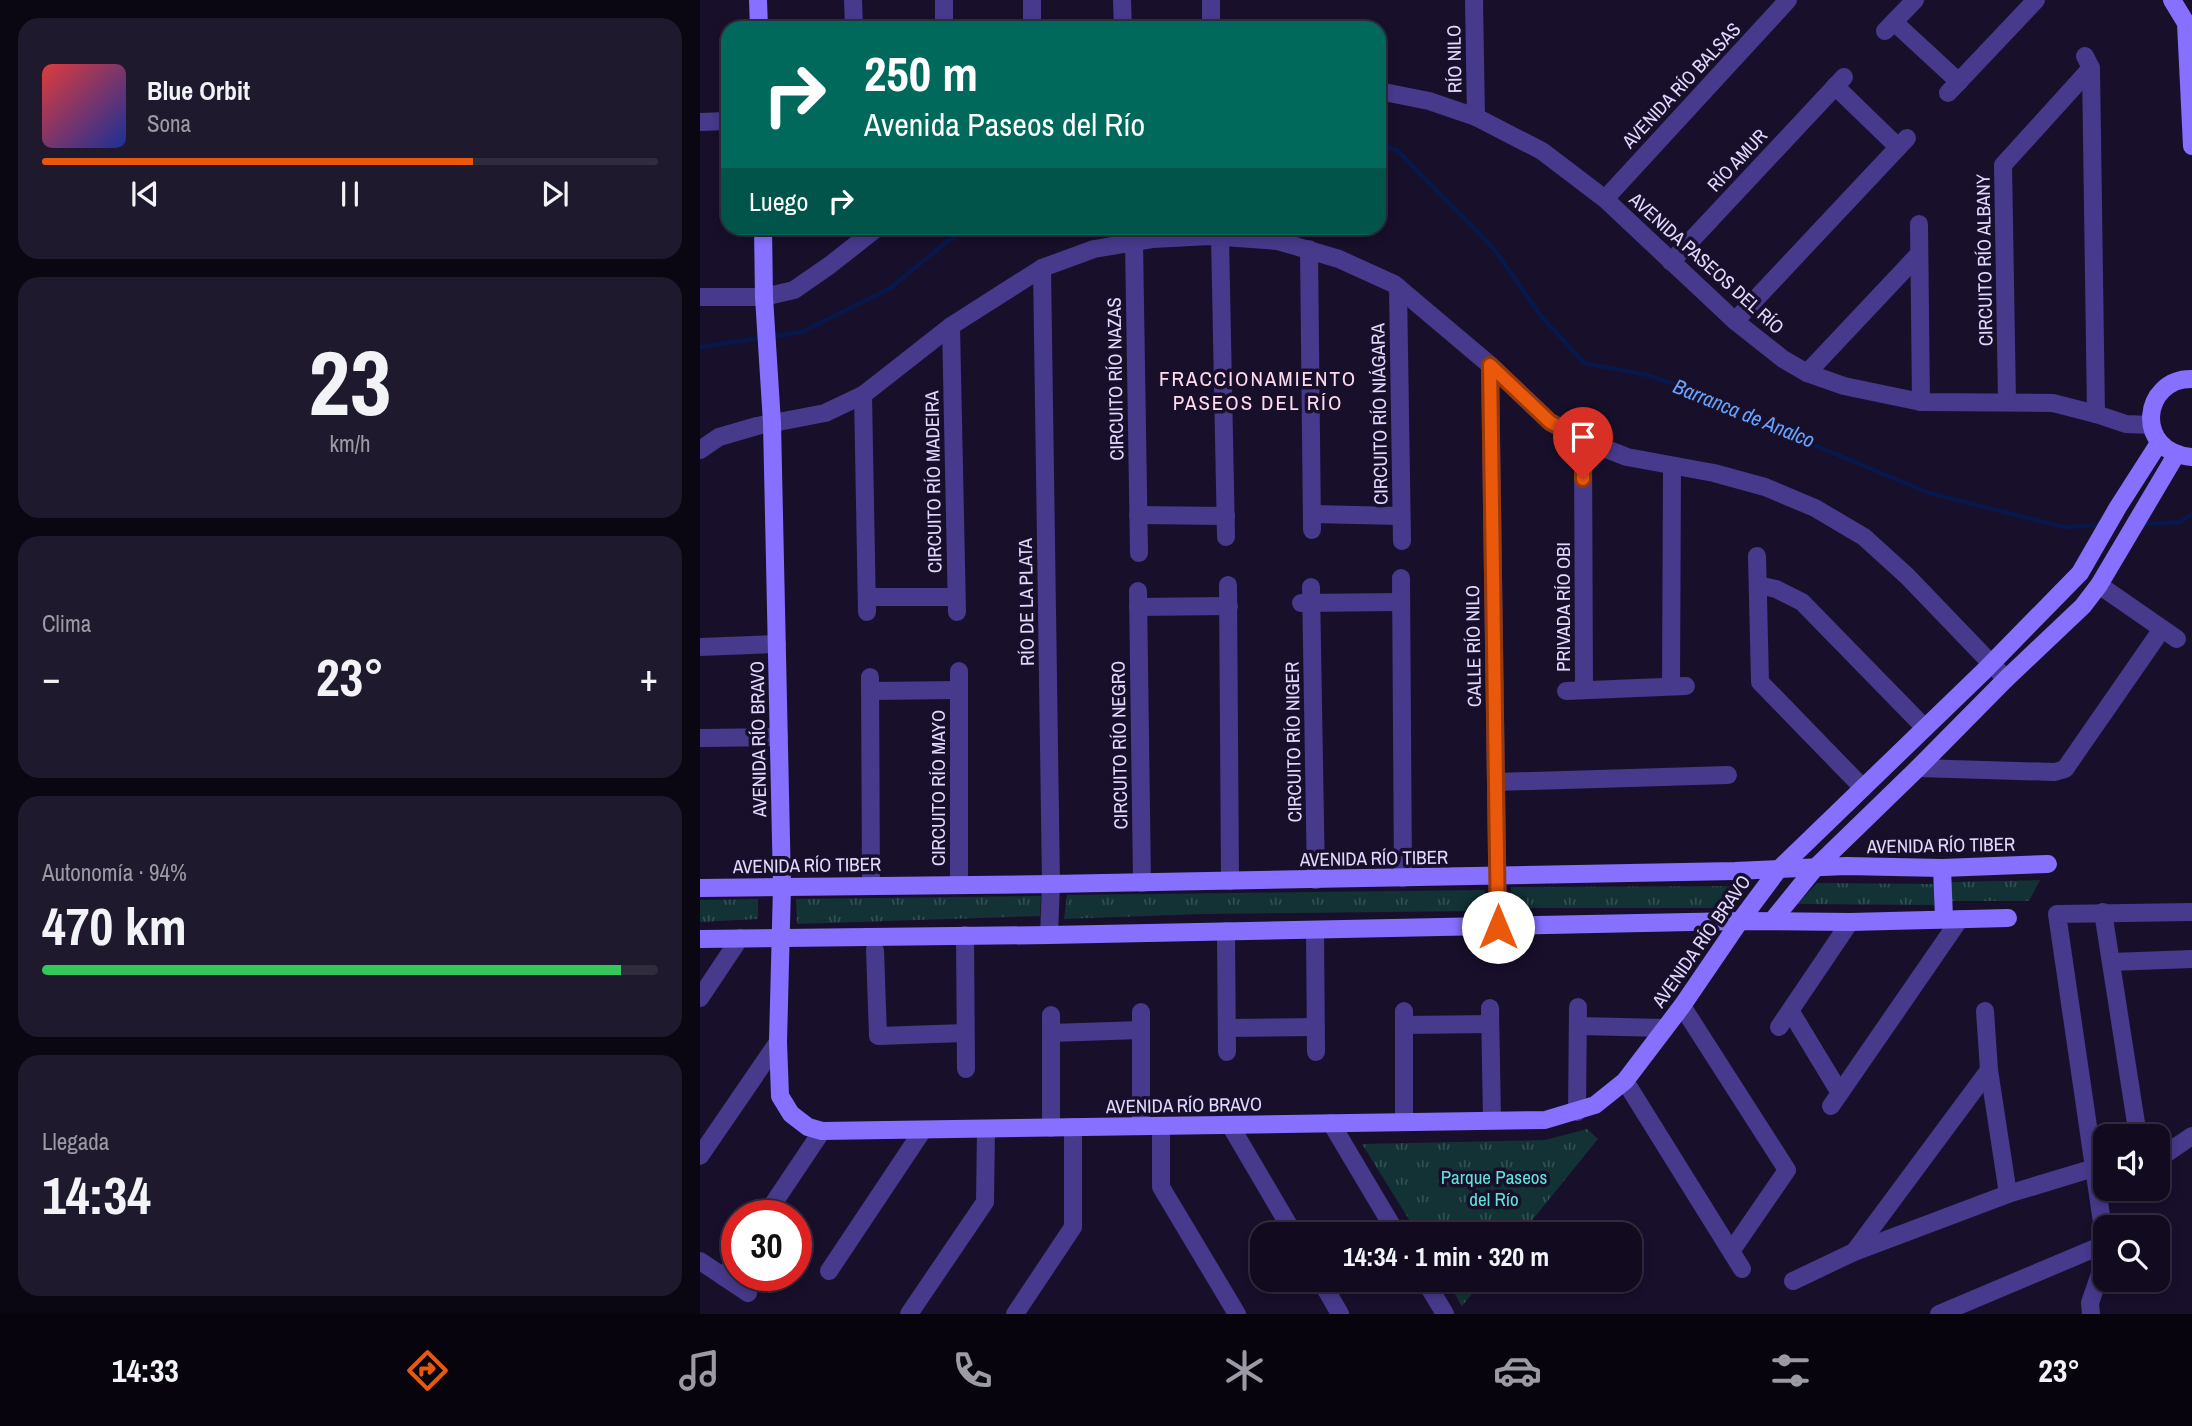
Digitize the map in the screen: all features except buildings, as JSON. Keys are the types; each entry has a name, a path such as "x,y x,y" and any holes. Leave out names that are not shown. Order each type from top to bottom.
{"street":[{"path":"758,0 759,21"},
{"path":"853,0 854,21"},
{"path":"944,0 944,21"},
{"path":"1032,0 1032,21"},
{"path":"1122,0 1123,21"},
{"path":"1210,0 1211,21"},
{"name":"RÍO NILO","path":"1474,0 1476,117"},
{"name":"AVENIDA RÍO BALSAS","path":"1605,199 1788,0"},
{"path":"1915,0 1889,27 1953,88 2036,0"},
{"path":"2172,0 2186,23 2192,146"},
{"name":"CIRCUITO RÍO ALBANY","path":"2007,401 2003,164 2088,62 2096,414"},
{"name":"RÍO AMUR","path":"1671,262 1840,81 1902,142 1735,321"},
{"name":"AVENIDA PASEOS DEL RÍO","path":"1386,92 1429,101 1476,117 1542,151 1605,199 1735,321 1783,359 1807,373 1844,386 1921,402 2053,403 2126,424 2151,425"},
{"path":"700,122 721,121"},
{"path":"1919,224 1921,402"},
{"name":"AVENIDA RÍO BRAVO","path":"763,235 772,415 782,886 778,1042 780,1096 791,1114 808,1127 822,1131 1545,1119 1595,1105 1625,1081 1682,1006 1778,870 1992,663 2080,573 2159,443"},
{"path":"700,297 765,305 794,290 830,265 857,235"},
{"path":"1220,237 1226,537"},
{"path":"700,450 719,437 772,415 825,413 863,394 951,326 1042,268 1094,249 1153,239 1220,237 1278,241 1339,259 1398,287 1490,365 1550,422 1583,440 1627,457 1765,487 1815,508 1864,537 1907,576 2006,679"},
{"name":"CIRCUITO RÍO NAZAS","path":"1134,242 1139,554"},
{"path":"1308,249 1312,522 1401,516"},
{"path":"1807,373 1919,254"},
{"name":"RÍO DE LA PLATA","path":"1042,268 1051,884 1049,935"},
{"name":"CIRCUITO RÍO NIÁGARA","path":"1398,287 1402,541"},
{"name":"CIRCUITO RÍO MADEIRA","path":"863,394 867,605 956,605 951,326"},
{"name":"CALLE RÍO NILO","path":"1490,365 1498,927"},
{"path":"1772,921 1815,869 2083,606 2099,585 2148,501 2184,456 2159,443 2151,425 2152,408 2159,393 2172,383 2192,379"},
{"name":"PRIVADA RÍO OBI","path":"1583,440 1575,690 1679,686 1672,467"},
{"path":"1138,515 1226,516"},
{"path":"1757,556 1760,682 1863,788"},
{"path":"1401,578 1403,878"},
{"path":"1758,584 1776,589 1802,602 1925,728"},
{"path":"1228,585 1230,881"},
{"path":"1918,768 2056,772 2065,769 2169,634 2099,585"},
{"name":"CIRCUITO RÍO NIGER","path":"1316,880 1308,598 1401,602"},
{"name":"CIRCUITO RÍO NEGRO","path":"1142,883 1138,599 1228,606"},
{"path":"700,647 777,644"},
{"name":"CIRCUITO RÍO MAYO","path":"959,671 959,885"},
{"name":"CIRCUITO RÍO MAYO","path":"871,886 871,684 959,691"},
{"path":"700,738 779,737"},
{"path":"1496,782 1728,775"},
{"name":"AVENIDA RÍO TIBER","path":"700,888 1316,880 1778,870 1846,866 1942,868 2048,864"},
{"path":"1791,1012 1835,1100 1952,918 1942,868"},
{"path":"2103,912 2136,1124"},
{"path":"2093,1161 2057,914 2192,912"},
{"path":"700,939 2008,918"},
{"path":"1779,1027 1850,922"},
{"path":"1315,930 1316,1052"},
{"path":"1226,931 1227,1052"},
{"path":"965,935 966,1069"},
{"path":"700,998 740,938"},
{"path":"874,950 878,1036 965,1032"},
{"path":"2111,962 2192,959"},
{"path":"1682,1006 1787,1170 1732,1250"},
{"path":"1577,1112 1578,1007"},
{"path":"1985,1011 1989,1070 2008,1194"},
{"path":"1404,1122 1404,1018 1490,1016 1492,1120"},
{"path":"1051,1128 1051,1024 1141,1021 1141,1126"},
{"path":"1579,1026 1665,1028"},
{"path":"1227,1028 1316,1027"},
{"path":"700,1156 778,1042"},
{"path":"1854,1252 1989,1070"},
{"path":"1625,1081 1742,1269"},
{"path":"1331,1123 1390,1222"},
{"path":"1230,1125 1287,1222"},
{"path":"1161,1126 1161,1187 1237,1314"},
{"path":"1015,1314 1073,1227 1073,1128"},
{"path":"909,1314 985,1202 986,1129"},
{"path":"829,1271 923,1130"},
{"path":"776,1200 822,1131"},
{"path":"2170,1150 2192,1136"},
{"path":"1793,1281 1854,1252 2008,1194 2093,1168"},
{"path":"1939,1314 2093,1250"},
{"path":"700,1261 721,1275"},
{"path":"1327,1292 1340,1314"},
{"path":"1432,1292 1445,1314"},
{"path":"2091,1314 2090,1303 2094,1292"}],"green space":[{"path":"2040,880 2029,901 1952,901 1950,882"},
{"path":"1817,883 1936,884 1934,905 1797,904"},
{"path":"1748,886 1725,908 1510,908 1511,887"},
{"path":"1485,890 1483,911 1202,914 1064,919 1067,895"},
{"path":"1041,896 1040,916 797,924 796,899"},
{"path":"758,899 758,919 700,922 700,900"},
{"name":"Parque Paseos del Río","path":"1587,1129 1598,1139 1531,1222 1411,1222 1362,1144 1545,1140"},
{"path":"1454,1292 1473,1292 1462,1306"}],"waterway":[{"name":"Barranca de Analco","path":"1386,148 1397,150 1494,249 1541,316 1584,363 1647,375 1707,395 1809,443 1929,493 2064,527 2101,525"},
{"name":"Barranca de Analco","path":"770,337 802,332 889,289 958,235"},
{"name":"Barranca de Analco","path":"700,347 761,338"},
{"name":"Barranca de Analco","path":"2142,524 2180,522 2192,514"}],"district":[{"name":"FRACCIONAMIENTO PASEOS DEL RÍO","path":"1258,390"}],"route":[{"path":"1498,927 1490,365 1550,422 1583,440 1583,479"}]}
